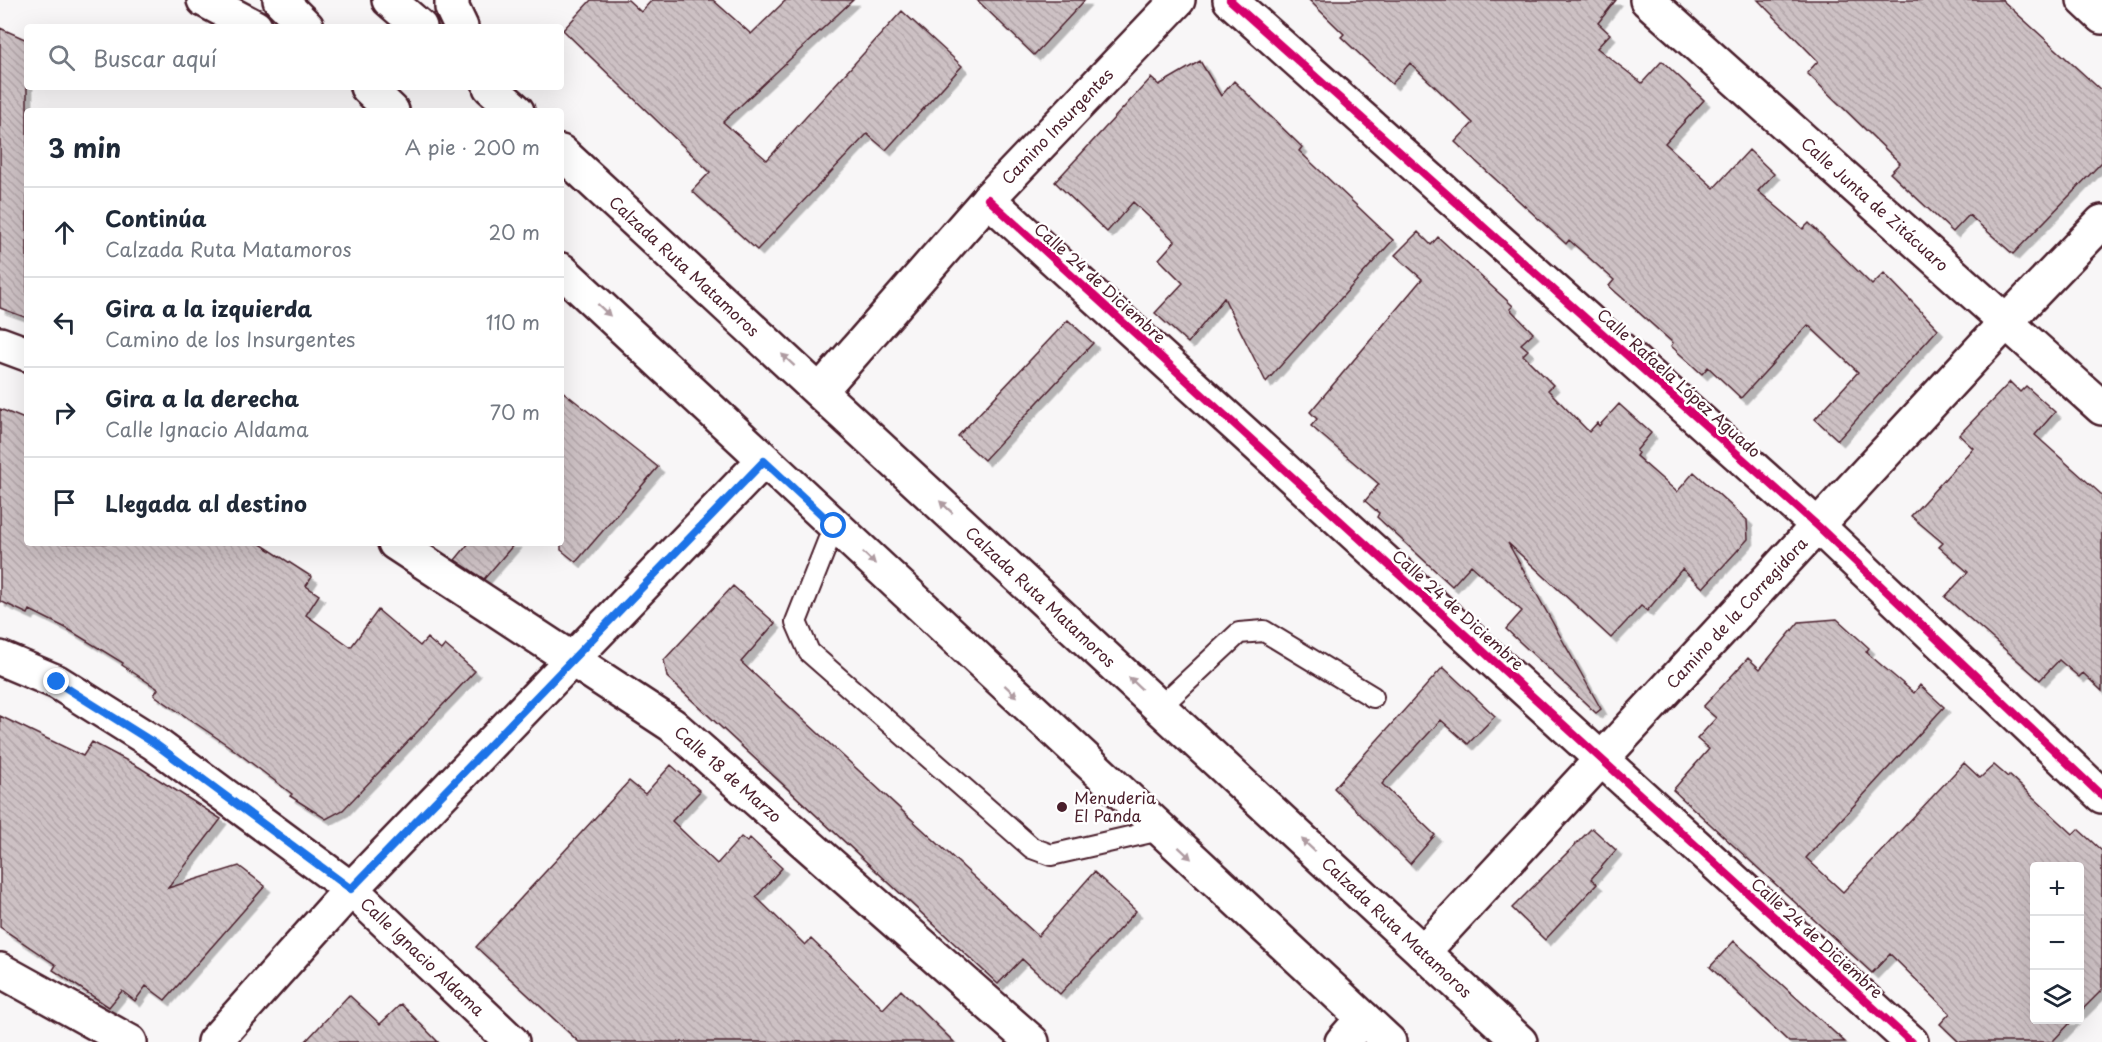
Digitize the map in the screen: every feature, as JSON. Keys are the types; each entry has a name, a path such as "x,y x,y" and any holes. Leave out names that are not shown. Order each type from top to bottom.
{"street":[{"path":"204,0 249,24"},
{"path":"280,0 304,24"},
{"path":"389,0 417,24"},
{"path":"452,0 452,8 460,24"},
{"name":"Camino Insurgentes","path":"821,390 988,199 1178,0"},
{"name":"Calle Rafaela López Aguado","path":"1230,0 1819,527 2102,796"},
{"name":"Calle Junta de Zitácuaro","path":"1647,0 2102,408"},
{"path":"2084,0 2102,17"},
{"path":"370,90 389,108"},
{"path":"494,90 513,108"},
{"name":"Calzada Ruta Matamoros","path":"564,155 821,390 1520,1042"},
{"name":"Calle 24 de Diciembre","path":"988,199 1911,1042"},
{"name":"Camino de la Corregidora","path":"1423,952 1819,527 2007,321 2102,222"},
{"path":"564,273 1389,1042"},
{"path":"0,344 24,353"},
{"path":"214,1042 351,889 764,461"},
{"name":"Calle 18 de Marzo","path":"400,546 672,725 1032,1042"},
{"name":"Calle Ignacio Aldama","path":"0,658 57,682 154,743 351,889 511,1042"},
{"path":"0,970 130,1042"},
{"path":"1342,1042 1363,1018"}],"lane":[{"path":"834,526 796,622 808,652 1032,848 1051,855 1160,830"},
{"path":"1160,707 1239,633 1264,631 1373,697"}],"building":[{"path":"591,0 628,0 641,12 652,0 713,0 751,34 786,0 853,0 723,122 767,160 902,11 962,66 886,150 867,134 757,250 692,191 710,172 564,29"},
{"path":"977,0 1085,0 1034,55"},
{"path":"1309,0 1616,0 1598,23 1610,34 1597,48 1642,83 1662,61 1704,100 1665,143 1714,188 1749,150 1774,174 1758,191 1803,229 1809,223 1872,285 1884,273 1938,329 1838,440 1815,419 1858,372 1808,325 1741,398 1708,367 1702,374 1671,346 1673,343 1609,286 1614,280 1569,240 1566,244 1455,142 1473,123 1410,63 1392,84 1341,37 1344,34"},
{"path":"1758,0 2002,0 2102,91 2102,162 2013,254 1969,215 1953,232 1890,173 1900,163 1807,73 1818,61"},
{"path":"0,28 24,39 24,90 27,90 27,108 24,108 24,317 0,308"},
{"path":"1200,61 1221,96 1234,81 1302,147 1299,151 1393,240 1266,382 1224,298 1188,343 1155,313 1183,283 1159,259 1175,241 1133,202 1107,232 1055,182 1151,78 1159,85"},
{"path":"1418,232 1431,245 1438,237 1513,306 1510,309 1533,333 1521,344 1528,350 1523,355 1553,385 1548,390 1589,432 1597,423 1599,426 1619,404 1651,433 1636,451 1638,453 1636,456 1677,492 1694,472 1747,520 1748,539 1703,588 1682,569 1647,611 1641,606 1611,638 1508,543 1601,709 1596,713 1506,629 1522,611 1471,565 1452,586 1377,517 1379,513 1365,501 1379,484 1311,426 1317,419 1310,412 1422,279 1395,255"},
{"path":"1068,320 1093,343 984,460 958,436"},
{"path":"2010,382 2020,392 2026,386 2055,412 2035,435 2102,495 2102,691 2083,673 2079,677 2059,660 2040,680 1945,597 1968,572 1939,547 1943,543 1911,516 1973,448 1959,435"},
{"path":"564,392 658,467 576,562 561,550 561,546 564,546"},
{"path":"0,409 24,419 24,546 264,546 312,577 306,586 319,595 306,615 351,647 378,610 420,646 427,638 441,650 445,645 475,671 343,810 326,819 290,796 292,794 229,746 154,695 158,689 122,665 123,663 66,628 30,610 28,614 0,601"},
{"path":"467,546 512,546 484,579 455,560"},
{"path":"733,586 775,623 741,662 1038,936 1094,872 1136,911 1060,994 1022,959 998,984 667,677 664,660"},
{"path":"1837,619 1869,648 1866,652 1914,693 1920,685 1944,707 1806,858 1843,892 1964,763 1980,778 1994,765 2008,777 2009,775 2073,834 2078,829 2102,851 2102,990 2084,1008 2084,862 2030,862 2030,1024 2069,1024 2052,1042 1959,1042 1940,1024 1950,1013 1890,954 1872,973 1673,790 1709,749 1697,739 1716,718 1703,707 1748,658 1760,669 1799,622"},
{"path":"1443,667 1495,716 1468,744 1441,720 1382,784 1435,835 1410,864 1334,788"},
{"path":"0,716 83,756 92,742 139,767 221,819 168,888 239,866 265,886 165,1000 146,986 135,1001 122,991 109,1007 53,970 56,965 0,927"},
{"path":"671,765 700,791 672,821 717,864 741,837 747,842 750,838 782,868 756,897 805,945 811,939 883,1009 901,990 954,1042 579,1042 476,947 629,781 645,794"},
{"path":"1592,828 1616,850 1591,879 1597,884 1545,940 1512,908"},
{"path":"1734,941 1845,1042 1789,1042 1710,967"},
{"path":"349,995 380,1024 401,1004 438,1042 305,1042"}],"cycle path":[{"path":"1230,0 1819,527 2102,796"},
{"path":"988,199 1911,1042"}],"place":[{"name":"Menuderia El Panda","path":"1062,807"}],"route":[{"path":"57,682 154,743 351,889 764,461 834,526"}]}
